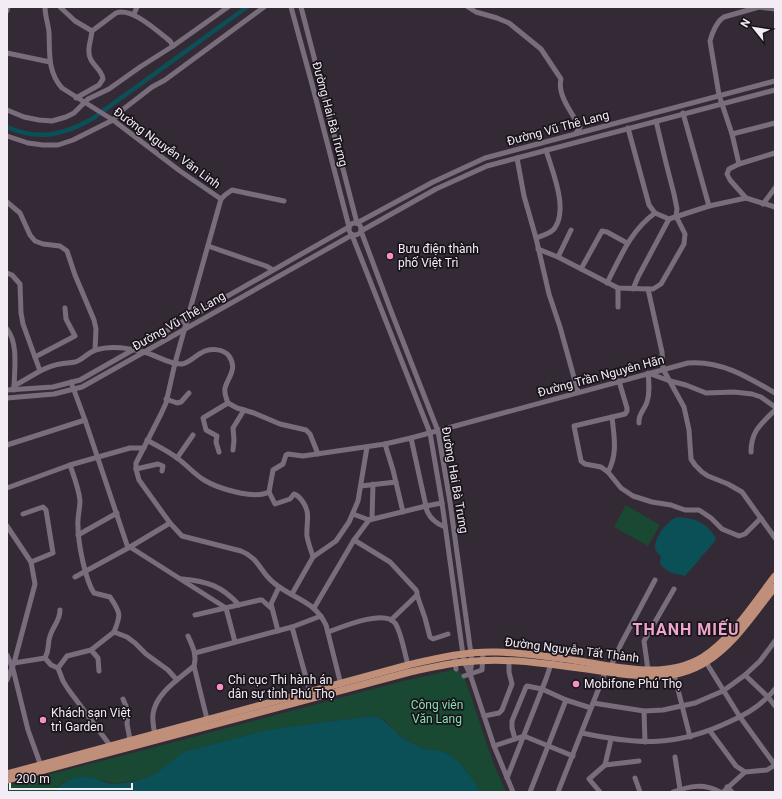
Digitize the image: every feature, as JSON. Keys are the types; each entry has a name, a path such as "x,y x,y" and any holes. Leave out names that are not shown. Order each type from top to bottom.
{"main road":[{"name":"Đường Nguyễn Tất Thành","path":"770,593 775,576"},
{"name":"Đường Nguyễn Tất Thành","path":"7,780 41,768 112,748 341,687 455,662 462,654 471,652 531,654 608,667 647,677 674,674 693,669 704,660 723,650 732,641 775,587"},
{"name":"Đường Nguyễn Tất Thành","path":"112,748 130,740 155,737 207,719 310,692 341,687 408,665 472,661 509,661 648,670 673,668 704,660"},
{"name":"Đường Nguyễn Tất Thành","path":"7,774 41,768"}],"street":[{"path":"7,11 8,7"},
{"name":"Đường Nguyễn Văn Linh","path":"45,7 49,32 50,62 55,81 76,98 111,119 180,171 221,199 166,399 161,414 136,463 136,468"},
{"path":"60,7 75,21 92,31"},
{"path":"134,14 137,7"},
{"path":"7,110 24,117 39,120 52,121 66,118 86,103 92,96 109,89 140,67 174,46 228,7"},
{"path":"7,136 36,144 58,145 74,140 111,119 152,87 165,80 264,7"},
{"name":"Đường Hai Bà Trưng","path":"291,7 349,227"},
{"name":"Đường Hai Bà Trưng","path":"301,7 358,223"},
{"path":"468,7 476,12 509,23 541,49 561,79 560,85 564,97 580,127 576,133"},
{"path":"739,164 732,134 719,95 710,41 711,36 721,18 759,8 775,9"},
{"path":"76,98 99,85 103,79 102,74 91,60 89,53 92,31 116,13 134,14 170,40 174,46"},
{"path":"7,53 50,62"},
{"name":"Đường Vũ Thê Lang","path":"358,223 433,182 481,159 775,81"},
{"name":"Đường Vũ Thê Lang","path":"361,231 436,189 485,167 656,120 775,90"},
{"path":"683,113 709,206"},
{"path":"538,249 558,257 618,288 653,289 661,284 684,244 685,234 676,216 678,209 656,120"},
{"path":"732,134 775,123"},
{"path":"628,128 649,205 655,214 669,219"},
{"path":"536,238 553,230 560,211 559,196 546,150"},
{"path":"775,153 739,164 729,169 727,174 730,180 746,198 775,207"},
{"path":"517,158 524,196 536,238 549,294 578,392"},
{"path":"481,159 485,167"},
{"path":"763,204 775,188"},
{"path":"221,199 232,190 284,201"},
{"path":"633,289 669,219 709,206 746,198"},
{"path":"7,202 20,213 30,235 36,241 43,244 60,246 67,251 75,275 94,320 96,329 95,350"},
{"path":"607,283 627,243 640,227 655,214"},
{"path":"358,223 361,231 357,235 352,235 349,232 349,227 351,224 358,223"},
{"name":"Đường Vũ Thê Lang","path":"7,390 14,388 53,387 80,380 349,227"},
{"path":"558,257 571,230"},
{"name":"Đường Hai Bà Trưng","path":"361,231 438,431 452,516 471,652 472,661 470,674"},
{"path":"581,269 602,231 607,232 627,243"},
{"name":"Đường Hai Bà Trưng","path":"352,235 430,433 442,503 462,654 494,746 513,792"},
{"name":"Đường Vũ Thê Lang","path":"7,398 54,394 82,387 352,235"},
{"path":"208,246 266,266 273,270"},
{"path":"7,273 12,275 20,284 21,313 40,371"},
{"path":"618,288 618,307"},
{"path":"648,289 662,352 663,369 684,407 689,430 689,452 691,459 695,465 708,476 728,484 742,492 775,538"},
{"path":"35,357 74,338 74,334 66,319 65,308"},
{"path":"7,329 11,337 14,352 14,388"},
{"path":"14,388 40,371 53,366 75,362 95,350 115,348 133,350 145,352 175,363 185,363 202,352 210,350 221,351 229,356 232,365 232,374 225,388 225,395 228,403 280,424 306,430 310,434 318,454"},
{"name":"Đường Trần Nguyên Hãn","path":"269,492 274,470 283,464 286,455 293,454 303,456 318,454 385,444 411,438 688,362 701,362 715,365 742,375 775,393"},
{"path":"639,423 639,414 645,407 648,398 648,373 706,393 734,392 752,394 760,397 775,409 756,429 751,443 751,452"},
{"path":"619,381 627,411 625,414 574,426 581,461 585,464 601,468 608,472 621,488 633,496 685,510 699,510 711,518 722,530 739,536 745,534 761,518"},
{"path":"71,382 129,548 226,608 235,642"},
{"path":"166,399 177,403 182,402 189,393"},
{"path":"219,452 216,442 217,436 206,430 202,418 228,403"},
{"path":"232,450 234,440 233,428 244,410"},
{"path":"608,472 612,465 615,447 612,417"},
{"path":"7,445 85,420"},
{"path":"177,458 193,435"},
{"path":"411,438 427,511 431,519 437,524 445,527"},
{"path":"148,440 177,458 202,479 211,484 230,490 255,495 269,492 275,504 290,499 294,494 297,496 306,507 308,515 307,535 313,557"},
{"path":"385,444 403,512"},
{"path":"292,594 313,557 336,541 343,533 353,514 367,447"},
{"path":"7,488 70,465 130,448 144,448"},
{"path":"162,472 163,466 158,464 136,468 139,480 170,523 182,536 250,554 272,582 314,608 321,616 328,632 341,687"},
{"path":"58,668 67,656 91,650 114,632 120,618 119,613 110,597 94,592 86,571 78,535 80,503 78,490 70,465"},
{"path":"360,486 396,482"},
{"path":"314,608 354,540 370,519 373,484"},
{"path":"353,514 370,519 442,503"},
{"path":"23,514 43,507 46,510 53,553 31,562"},
{"path":"78,535 117,513"},
{"path":"75,577 129,548 170,523"},
{"path":"7,526 31,562 35,578 35,584 14,666 8,678"},
{"path":"354,540 390,562 418,592 416,595 425,618 430,637 433,639 448,634"},
{"path":"180,579 195,580 221,588 227,592 239,605"},
{"path":"558,792 608,667 655,580"},
{"path":"278,631 271,608 272,600 279,587"},
{"path":"648,670 644,641 674,589"},
{"path":"391,620 416,595"},
{"path":"195,615 262,600 271,608"},
{"path":"14,666 45,658 49,650 50,636 60,616 60,610"},
{"path":"195,653 292,627 321,616"},
{"path":"328,632 373,618 391,620 397,627 408,665"},
{"path":"292,627 310,692"},
{"path":"114,632 127,637 135,643 146,654 168,670 177,680"},
{"path":"188,636 195,653 196,658 194,666 207,719"},
{"path":"515,739 512,721 526,687 530,685 566,700 592,706 644,711 682,707 695,704 723,691 760,661 775,641"},
{"path":"91,650 98,658 99,671"},
{"path":"464,676 482,670 483,652"},
{"path":"7,655 14,666 28,730 41,768"},
{"path":"45,658 52,665 58,668 68,689 112,748"},
{"path":"673,792 693,786 710,788 721,792 745,772 767,770 775,765 740,717 704,660"},
{"path":"484,716 499,713 502,710 512,684 509,672 509,661"},
{"path":"507,778 551,664"},
{"path":"155,737 153,717 154,709 161,696 194,666"},
{"path":"674,674 690,737"},
{"path":"744,675 768,697 775,706"},
{"path":"582,733 611,739 645,742 673,741 710,731 740,717 768,697 775,689"},
{"path":"123,699 128,711 127,724 130,740"},
{"path":"530,792 566,700"},
{"path":"644,711 645,742"},
{"path":"710,731 736,766 745,772"},
{"path":"494,746 524,736 573,756"},
{"path":"600,792 590,779 605,765 611,739"},
{"path":"675,757 680,789"},
{"path":"605,765 639,761"},
{"path":"635,778 638,791"},
{"path":"727,788 732,792"}],"green space":[{"path":"626,505 660,525 648,546 614,527"},
{"name":"Công viên Văn Lang","path":"457,669 464,676 493,762 506,792 480,792 464,768 453,759 443,752 426,749 413,744 394,732 386,721 374,716 268,730 186,751 148,778 115,784 97,779 64,782 52,792 7,792 7,785 403,681"}],"water":[{"path":"678,517 695,520 704,524 716,538 685,576 673,573 663,567 660,564 661,557 655,549 655,545 662,530"},
{"path":"374,716 386,722 399,735 414,744 425,749 443,752 455,759 473,780 480,792 52,792 68,781 78,777 90,777 115,784 126,783 148,777 186,751 268,730"}],"waterway":[{"path":"7,127 30,134 40,135 61,132 81,125 92,119 247,7"}],"place":[{"name":"Bưu điện thành phố Việt Trì","path":"390,256"},
{"name":"Mobifone Phú Thọ","path":"576,684"},
{"name":"Chi cục Thi hành án dân sự tỉnh Phú Thọ","path":"220,687"},
{"name":"Khách sạn Việt trì Garden","path":"43,720"}],"district":[{"name":"THANH MIẾU","path":"686,629"}]}
